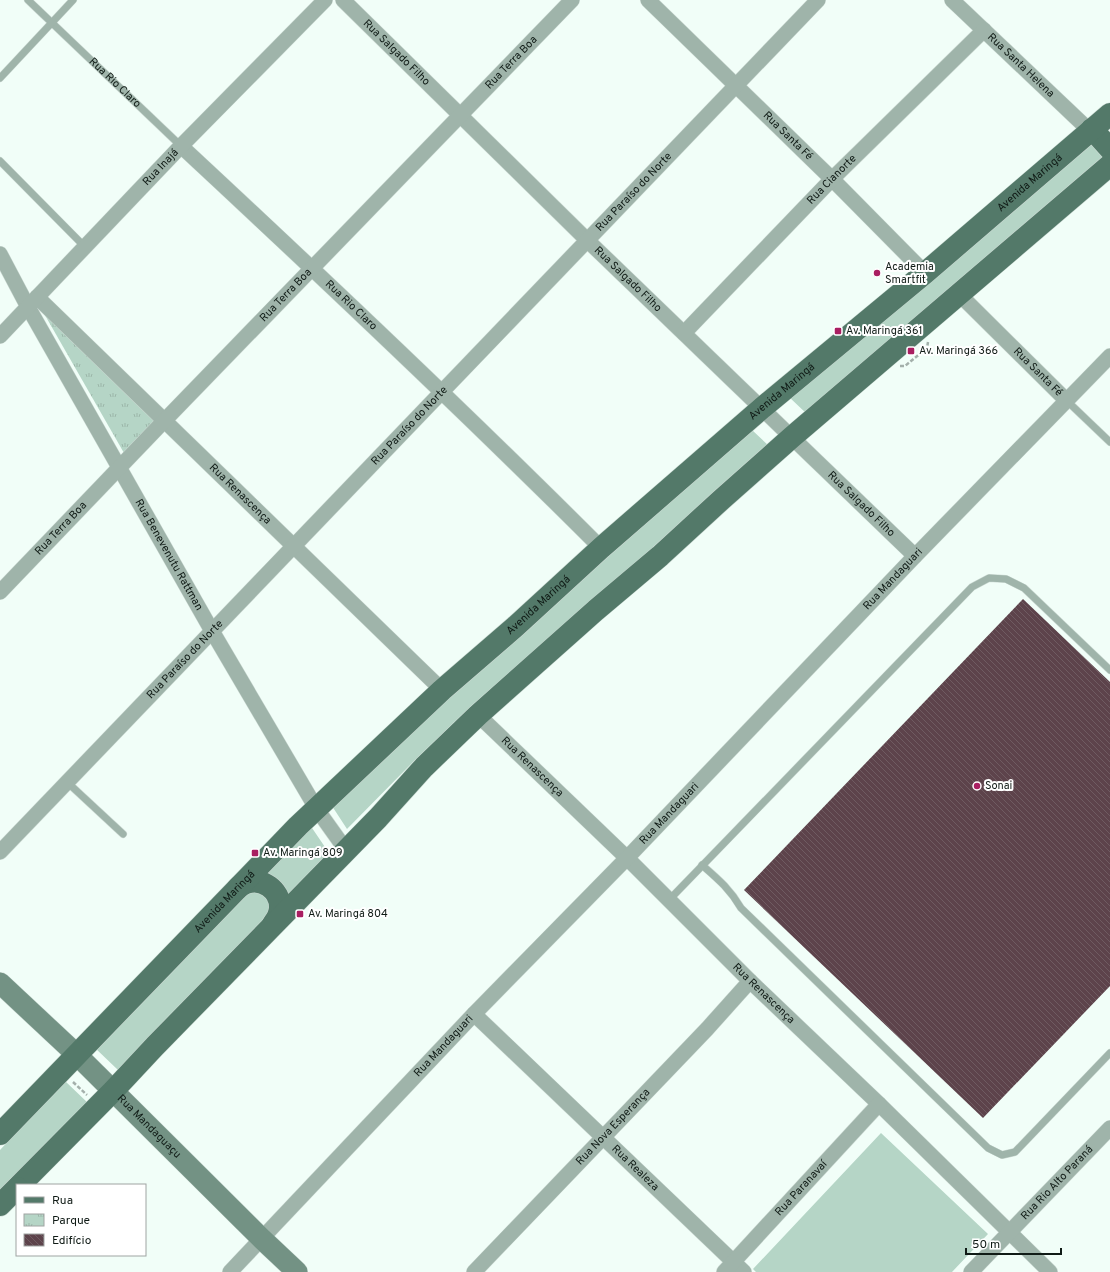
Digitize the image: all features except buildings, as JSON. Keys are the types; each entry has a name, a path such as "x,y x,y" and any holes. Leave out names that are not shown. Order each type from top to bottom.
{"main road":[{"name":"Avenida Maringá","path":"0,1134 316,808 442,690 516,626 601,548 762,408 925,273 1110,114"},
{"path":"1091,130 1110,149"},
{"path":"21,1184 378,818 424,767 478,715 596,610 660,556 792,437 1110,165"},
{"path":"238,888 246,883 256,881 265,883 273,889 278,897 280,907 278,916 273,924"},
{"path":"0,1205 16,1189"}],"street":[{"name":"Rua Inajá","path":"0,336 181,146 325,0"},
{"name":"Rua Salgado Filho","path":"343,0 588,241 915,556"},
{"name":"Rua Terra Boa","path":"0,592 572,0"},
{"name":"Rua Santa Fé","path":"648,0 832,178 925,273"},
{"name":"Rua Paraíso do Norte","path":"0,852 818,0"},
{"name":"Rua Santa Helena","path":"952,0 1091,130"},
{"name":"Rua Cianorte","path":"684,333 832,178 984,30"},
{"name":"Rua Rio Claro","path":"181,146 313,268 442,391 601,548"},
{"name":"Rua Benevenutu Rattman","path":"0,254 33,302 120,468 212,631 316,808 346,850"},
{"name":"Rua Santa Fé","path":"959,294 1066,400"},
{"name":"Rua Renascença","path":"33,302 164,421 294,545 442,690"},
{"name":"Rua Mandaguari","path":"230,1272 474,1014 626,858 915,556 1110,356"},
{"name":"Rua Renascença","path":"478,715 1050,1272"},
{"name":"Rua Nova Esperança","path":"474,1272 707,1029 750,981"},
{"name":"Rua Mandaguaçu","path":"0,982 76,1054 297,1272"},
{"name":"Rua Realeza","path":"474,1014 603,1138 729,1267 744,1272"},
{"name":"Rua Paranavaí","path":"729,1267 879,1104"},
{"name":"Rua Rio Alto Paraná","path":"971,1272 1110,1128"}],"lane":[{"name":"Rua Rio Claro","path":"28,0 181,146"},
{"path":"0,78 73,0"},
{"path":"0,161 85,247"},
{"path":"1066,400 1110,442"},
{"path":"669,900 972,587 989,578 1006,579 1024,588 1110,670"},
{"path":"67,782 123,834"},
{"path":"702,865 725,885 741,908 982,1143 988,1148 1002,1155 1015,1152 1110,1053"}],"path":[{"path":"68,1077 88,1096"}],"green space":[{"path":"1093,143 1109,157 808,415 788,396"},
{"path":"38,303 159,418 124,453"},
{"path":"752,430 769,446 470,707 347,829 332,806 457,689"},
{"path":"310,825 329,853 118,1070 94,1047"},
{"path":"65,1081 89,1104 0,1194 0,1150"},
{"path":"881,1133 988,1234 952,1272 756,1272 753,1269"}],"place":[{"name":"Academia Smartfit","path":"877,273"},
{"name":"Av. Maringá 361","path":"838,331"},
{"name":"Av. Maringá 366","path":"911,351"},
{"name":"Sonai","path":"977,786"},
{"name":"Av. Maringá 809","path":"255,853"},
{"name":"Av. Maringá 804","path":"300,914"}]}
